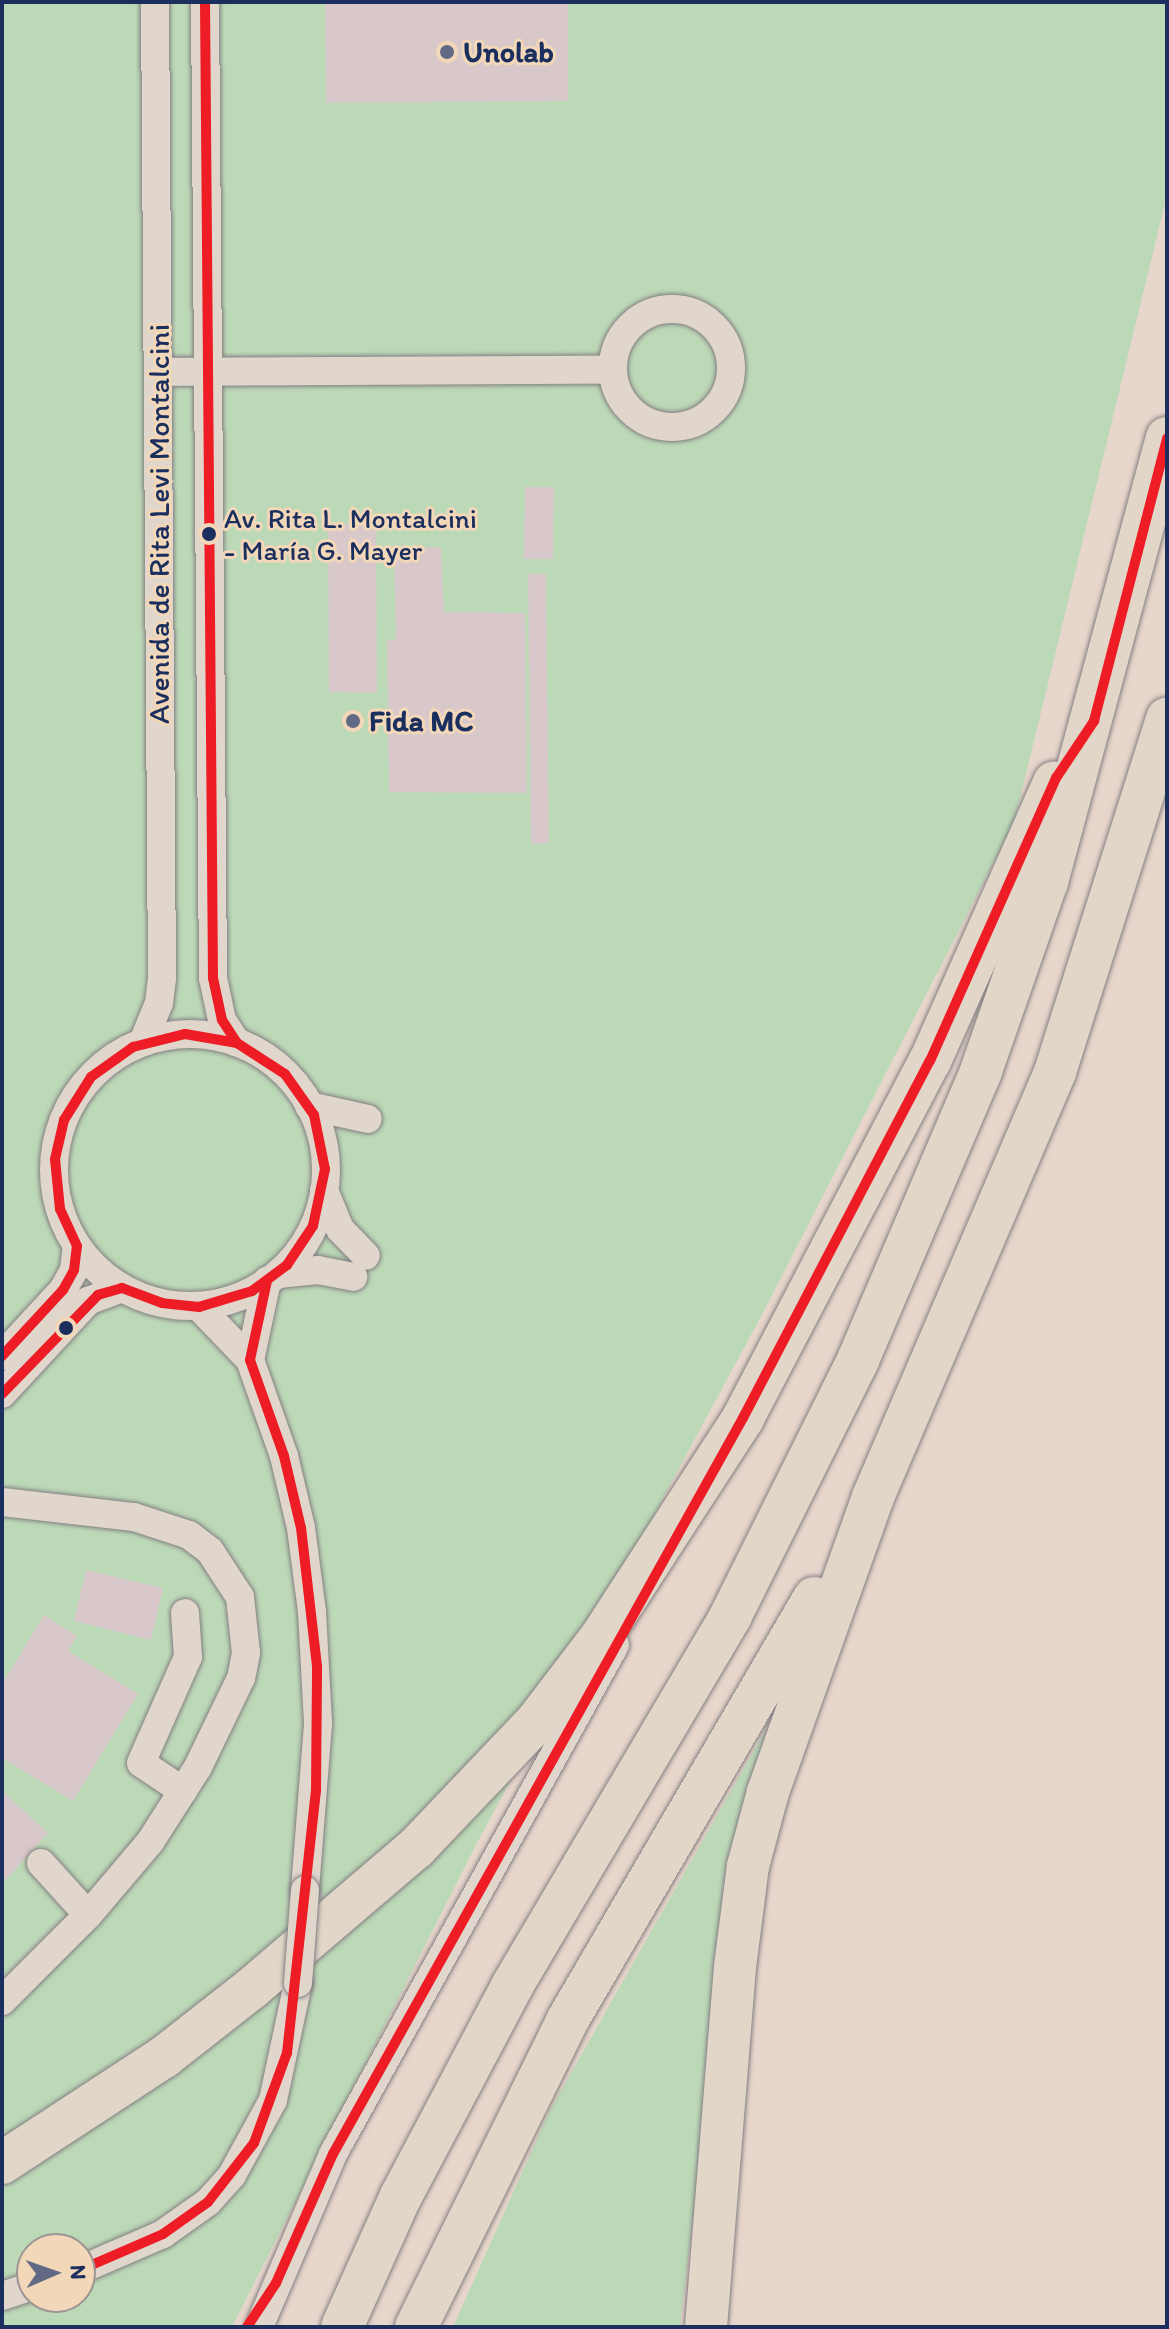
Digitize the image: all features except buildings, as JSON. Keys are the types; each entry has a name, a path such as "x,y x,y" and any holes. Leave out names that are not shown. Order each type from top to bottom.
{"highway":[{"path":"342,2327 401,2196 512,1986 730,1617 858,1360 981,1071 1047,882 1094,721 1167,438"},
{"path":"706,2327 748,1866 799,1696 873,1497 1055,1072 1167,718"},
{"path":"2,2163 164,2057 426,1838 536,1722 601,1637 743,1418 930,1061 1056,778 1094,721"},
{"path":"416,2327 567,2021 873,1497"}],"street":[{"name":"Avenida de Rita Levi Montalcini","path":"143,1042 157,1011 162,978 155,2"},
{"name":"Avenida de Rita Levi Montalcini","path":"205,2 213,978 222,1020 237,1043"},
{"path":"671,309 693,312 713,325 726,344 731,366 727,389 715,409 696,422 674,427 651,423 632,411 618,392 613,370 617,347 629,327 648,314 671,309"},
{"path":"158,372 613,370"},
{"path":"272,1277 360,1266 324,1190 322,1141 309,1106 280,1069 237,1043 185,1034 143,1042 91,1077 59,1134 56,1191 77,1246 122,1288 162,1303 199,1307 235,1298 272,1277 308,1237 324,1190"},
{"path":"309,1106 368,1119"},
{"path":"2,1356 63,1290 74,1270 77,1246"},
{"path":"250,1360 272,1277"},
{"path":"2,1394 88,1301 122,1288"},
{"path":"96,2263 163,2234 208,2202 232,2175 273,2100 298,1983 318,1724 312,1612 284,1456 250,1360 199,1307"},
{"path":"259,2327 333,2154 743,1418"},
{"path":"2,1502 163,1522 210,1551 240,1597 245,1629 241,1678 183,1791 150,1842 88,1915 2,2001"},
{"path":"183,1791 141,1763 188,1657 185,1613"},
{"path":"41,1863 88,1915"},
{"path":"247,2327 276,2283"}],"green space":[{"path":"2,2 1167,2 1167,195 1014,823 765,1309 477,1843 232,2327 2,2327"},
{"path":"766,1729 705,2116 680,2327 453,2327 550,2110"}],"transit line":[{"path":"205,2 213,978 222,1020 237,1043"},
{"path":"247,2327 276,2283 333,2154 743,1418 930,1061 1056,778 1094,721 1167,438"},
{"path":"2,1356 63,1290 74,1270 77,1246 60,1209 55,1159 64,1120 91,1077 133,1047 185,1034 237,1043 285,1074 314,1115 325,1169 313,1226 287,1265 252,1291 199,1307 162,1303 122,1288 98,1295 2,1394"},
{"path":"96,2263 163,2234 208,2202 254,2143 287,2053 316,1790 317,1666 301,1528 284,1456 250,1360 267,1281"}],"place":[{"name":"Unolab","path":"447,52"},
{"name":"Av. Rita L. Montalcini - María G. Mayer","path":"209,534"},
{"name":"Fida MC","path":"353,721"}]}
